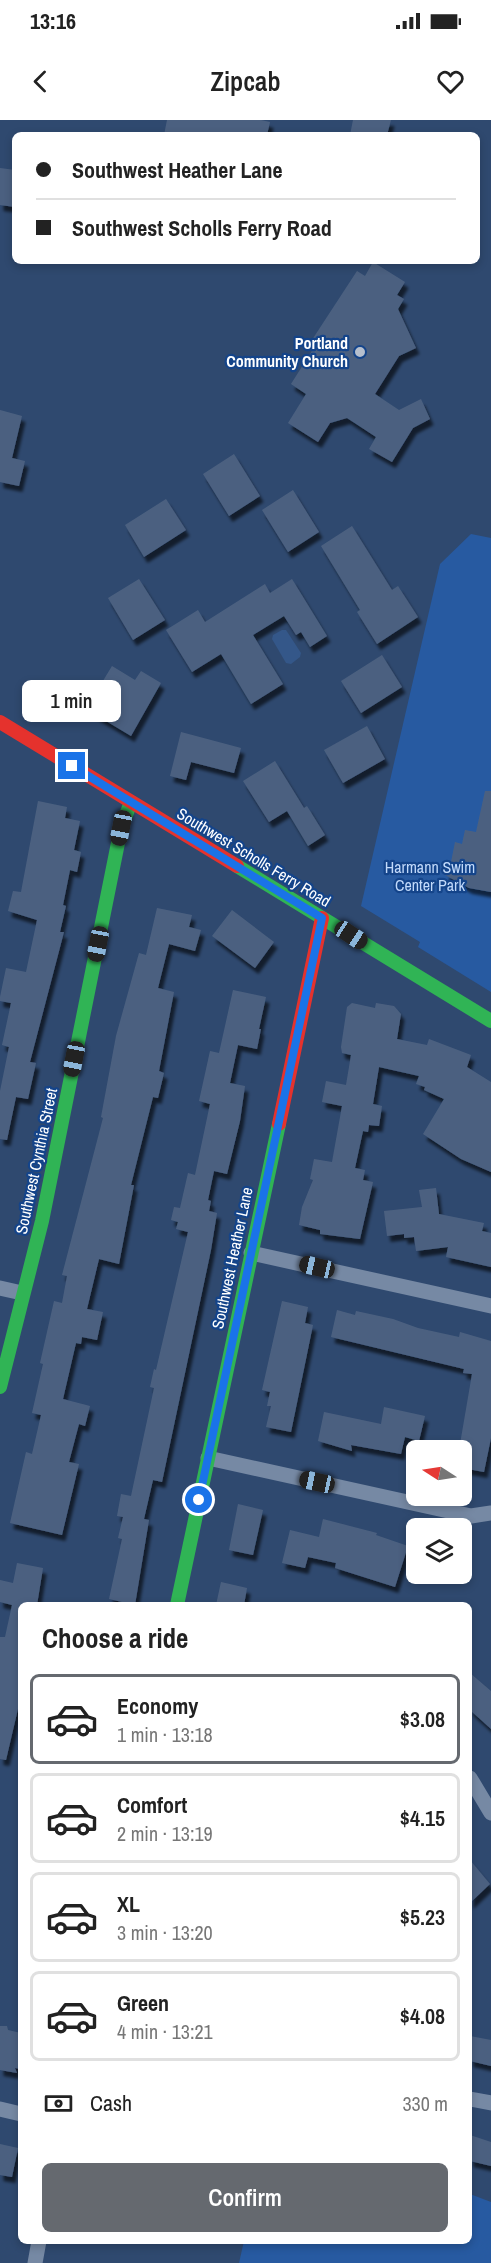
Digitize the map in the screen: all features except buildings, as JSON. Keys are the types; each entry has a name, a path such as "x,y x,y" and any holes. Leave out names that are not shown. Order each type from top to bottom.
{"street":[{"name":"Southwest Scholls Ferry Road","path":"0,722 491,1021"},
{"name":"Southwest Cynthia Street","path":"0,1387 42,1221 121,828 131,802"},
{"name":"Southwest Heather Lane","path":"178,1602 322,918"},
{"path":"251,1253 491,1306"},
{"path":"0,1288 22,1293"},
{"path":"208,1458 471,1516 480,1517 491,1513"},
{"path":"472,1781 491,1813"},
{"path":"472,2098 491,2103"},
{"path":"0,2109 18,2113"},
{"path":"35,2263 38,2244"}],"green space":[{"name":"Harmann Swim Center Park","path":"471,534 491,538 491,992 418,947 420,942 361,906 440,564"},
{"path":"472,2195 491,2202 491,2263 239,2263 243,2244 472,2244"}],"shaded area":[{"path":"286,630 301,653 300,657 291,664 286,663 272,639 273,635"}],"traffic: fast":[{"path":"0,1387 42,1221 121,828 131,802"},
{"path":"237,866 491,1021"},
{"path":"178,1602 279,1124"}],"traffic: jam":[{"path":"0,722 237,866"},
{"path":"279,1124 322,918"}],"place":[{"name":"Portland Community Church","path":"360,352"}],"route":[{"path":"72,766 322,918 199,1500"}]}
